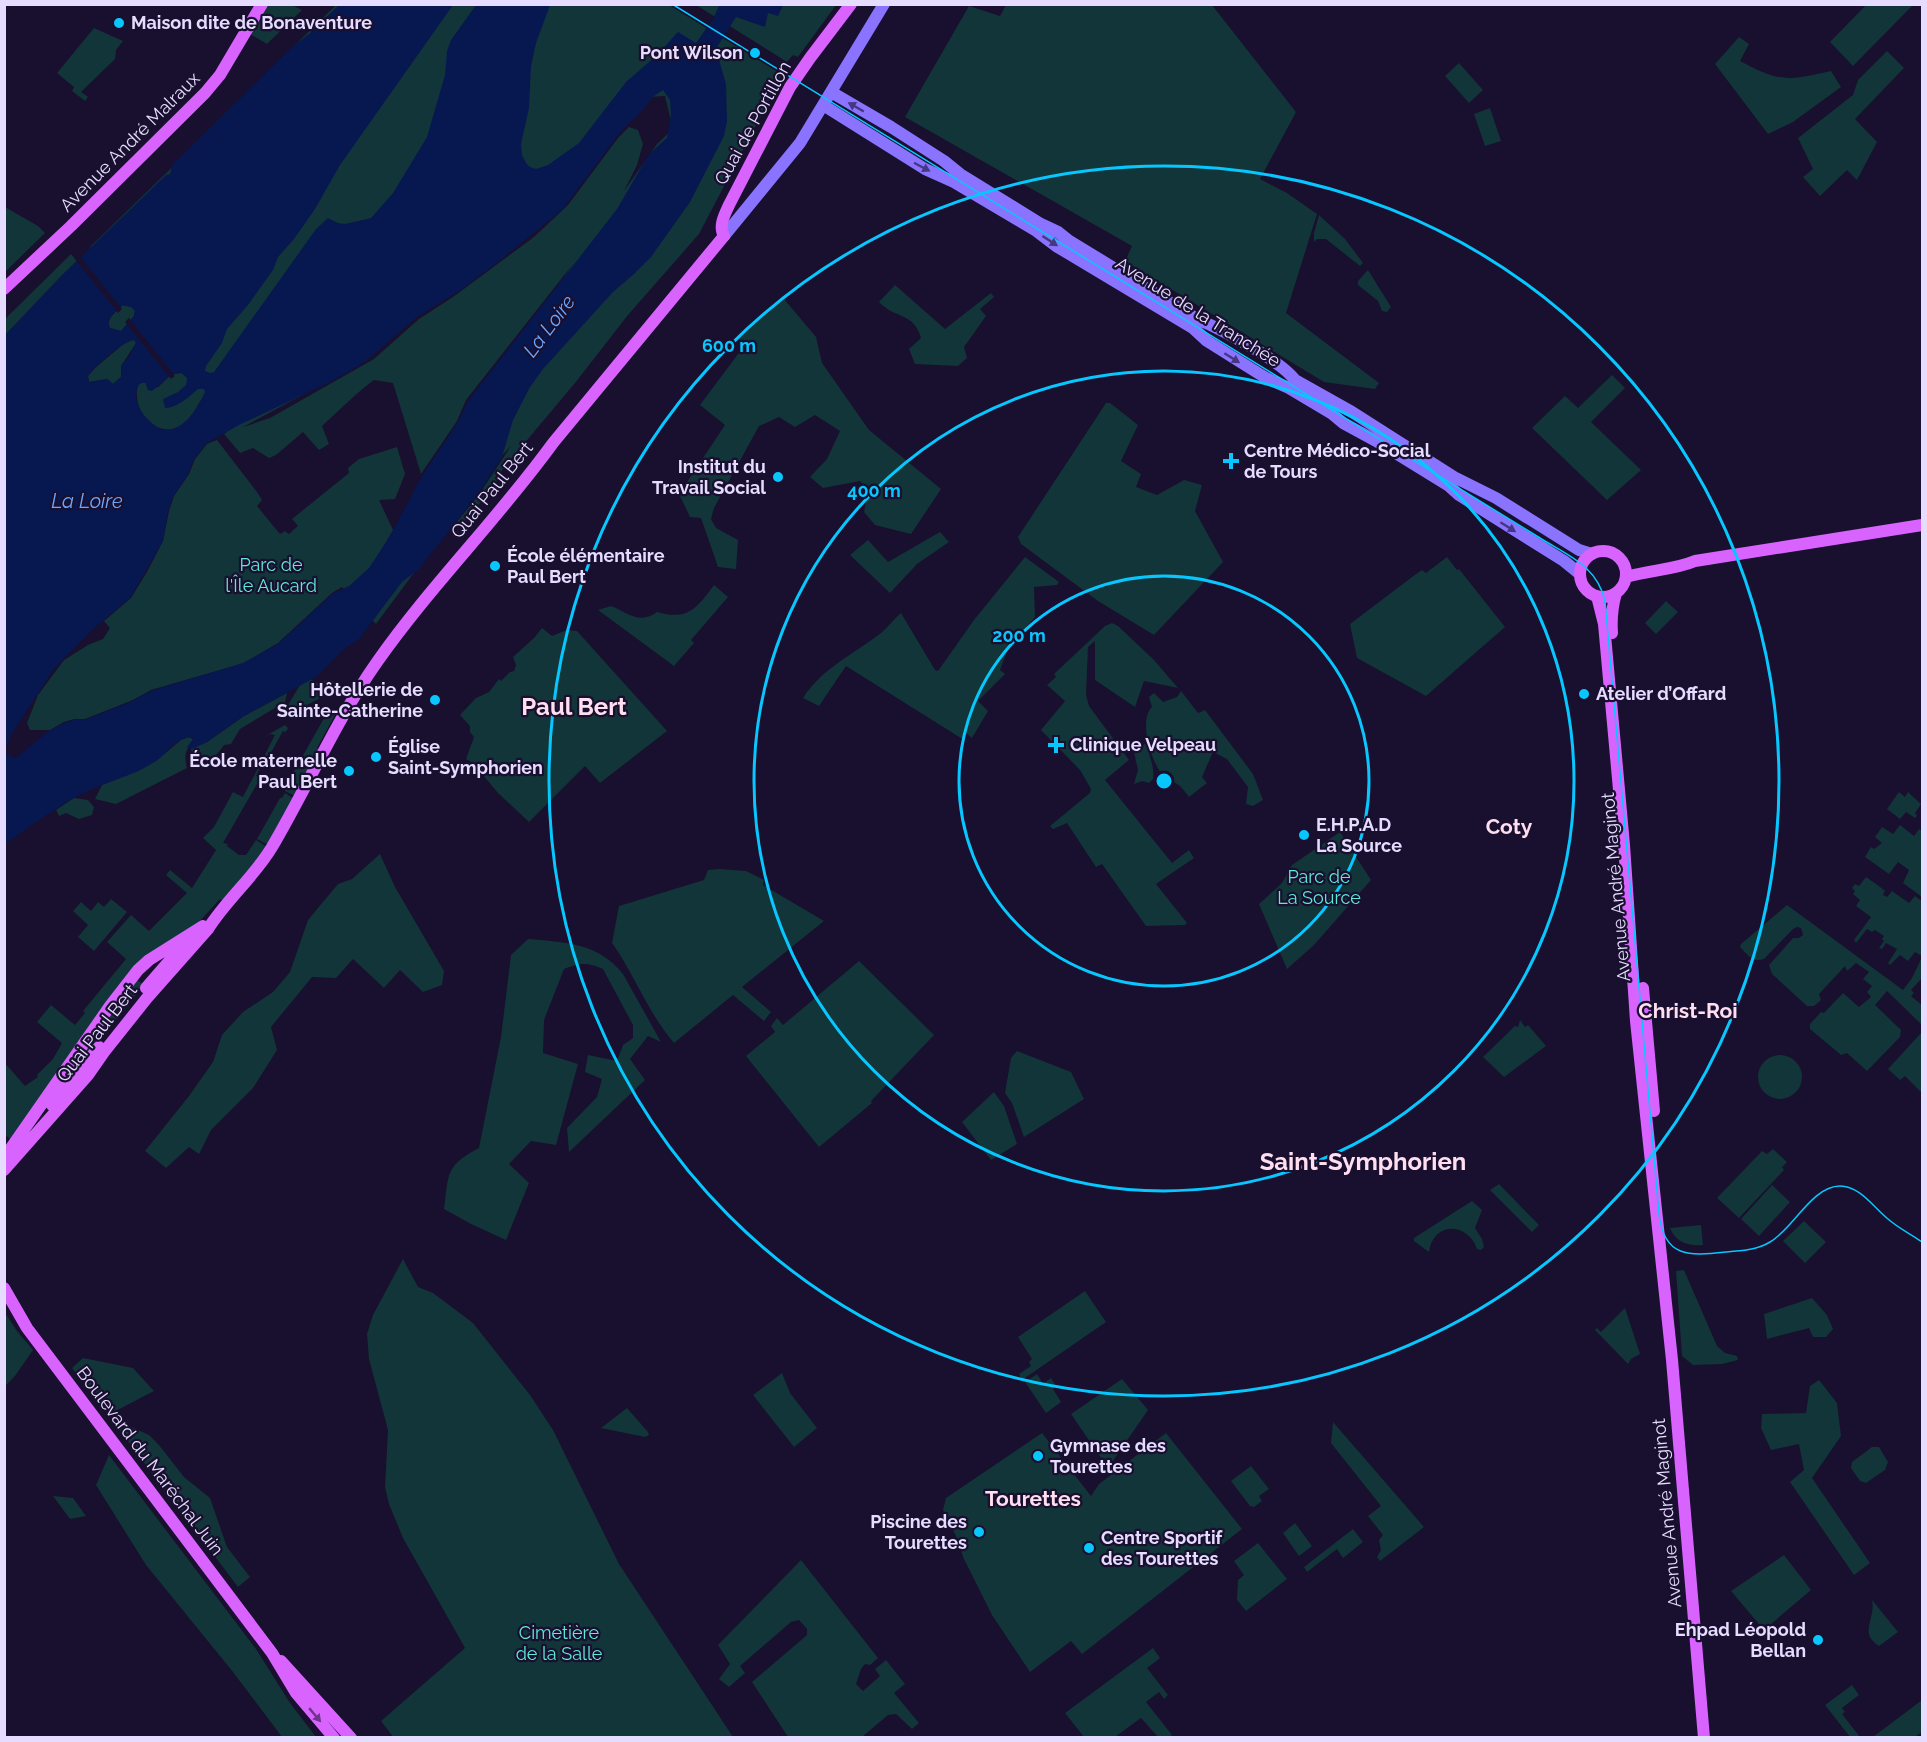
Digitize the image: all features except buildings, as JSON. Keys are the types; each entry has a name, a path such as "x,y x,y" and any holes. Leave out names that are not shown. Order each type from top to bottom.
{"main road":[{"name":"Avenue André Malraux","path":"4,282 196,96 209,81 255,4"},
{"name":"Avenue André Malraux","path":"4,289 205,93 220,75 262,4"},
{"name":"Quai de Portillon","path":"724,236 721,229 725,213 790,87 851,4"},
{"path":"831,92 884,4"},
{"name":"Quai Paul Bert","path":"4,1168 88,1075 147,998 208,929 272,848 345,712 392,642 796,147 831,92"},
{"name":"Avenue de la Tranchée","path":"831,92 891,127 960,174 1197,319 1267,357 1291,374 1295,380 1352,412 1454,477 1496,498 1579,550 1592,554"},
{"name":"Avenue de la Tranchée","path":"823,105 925,169 954,182 1035,230 1051,243 1193,328 1207,341 1266,378 1289,388 1449,486 1459,495 1564,561 1580,574"},
{"path":"1626,578 1644,572 1685,566 1695,561 1923,525"},
{"path":"1608,552 1617,556 1624,564 1626,578 1622,588 1616,593 1607,597 1597,596 1584,586 1580,574 1583,564 1592,554 1608,552"},
{"path":"1624,564 1643,566 1684,558 1695,561"},
{"name":"Avenue André Maginot","path":"1616,593 1614,608 1610,615 1668,1275 1665,1286"},
{"name":"Avenue André Maginot","path":"1597,596 1604,624 1624,845 1636,1021 1665,1286 1704,1737"},
{"name":"Quai Paul Bert","path":"4,1168 153,979 203,926 216,916"},
{"path":"4,1158 110,1006 138,970 149,960 203,926"},
{"path":"138,970 148,973 153,979 154,983 147,998"},
{"name":"Boulevard du Maréchal Juin","path":"4,1288 27,1328 272,1653 296,1693 334,1737"},
{"name":"Boulevard du Maréchal Juin","path":"272,1653 289,1668 351,1737"}],"green space":[{"path":"1867,4 1913,5 1853,66 1830,42"},
{"path":"268,5 292,5 302,10 267,44 250,34"},
{"name":"Parc de l'Île Aucard","path":"336,5 669,5 781,74 780,78 784,80 768,102 699,234 628,315 502,470 494,486 461,526 457,522 478,496 511,446 496,462 376,624 342,587 332,593 278,643 244,663 151,690 133,700 85,719 64,722 50,730 30,730 27,723 38,695 64,660 88,645 103,639 110,628 104,621 131,598 163,541 174,496 189,474 195,459 207,444 217,440 257,492 262,500 257,506 280,534 285,531 289,534 298,526 292,519 349,473 348,468 359,459 397,447 405,474 395,499 379,500 393,530 385,544 573,264 466,400 457,421 421,474 393,383 374,380 354,396 322,426 329,444 319,450 303,432 276,455 269,458 253,448 240,453 224,434 227,432 202,399 191,417 182,425 172,429 155,426 142,413 138,404 138,385 146,383 148,390 158,387 172,374 183,373 90,247 299,44 291,49","holes":["665,96 673,129 657,144 624,191 637,165 643,144 638,130 629,127 618,138 568,205 534,237 453,297 419,319 374,359 270,418 243,427 367,360 415,311 648,97"]},
{"path":"696,5 836,5 798,57 793,55 787,62"},
{"path":"1006,5 1212,5 1296,112 1260,179 1287,193 1317,214 1286,313 1379,383 1375,389 1324,382 1125,261 1132,246 905,117 969,6 1000,16"},
{"path":"94,28 123,41 116,50 115,59 81,92 88,97 85,101 72,91 74,87 57,73"},
{"path":"1739,37 1749,44 1740,61 1753,68 1784,78 1804,77 1831,71 1841,87 1793,122 1768,134 1715,64"},
{"path":"1887,51 1904,68 1855,119 1877,142 1857,180 1847,170 1820,196 1803,177 1813,169 1798,138 1853,95 1858,80"},
{"path":"1459,63 1483,90 1469,103 1445,76"},
{"path":"1490,108 1501,141 1485,146 1474,114"},
{"path":"5,207 38,226 45,233 5,272"},
{"path":"1319,215 1345,239 1363,263 1360,266 1326,239 1317,239 1314,242"},
{"path":"71,254 77,261 5,336 5,319"},
{"path":"1368,270 1391,307 1387,312 1382,311 1378,301 1358,285 1358,281"},
{"path":"895,285 945,329 991,293 994,297 980,309 986,316 964,347 967,358 958,366 915,364 909,349 921,338 918,330 909,320 879,302"},
{"path":"784,299 816,337 822,363 869,430 941,489 911,534 875,525 864,512 868,491 860,481 823,488 810,477 827,459 840,431 815,415 795,427 779,417 759,426 714,508 711,519 716,528 738,540 736,569 718,567 701,518 690,517 680,496 725,425 700,405 744,346 739,338"},
{"path":"123,305 135,310 134,316 121,331 110,328 110,319"},
{"path":"134,340 136,343 121,366 121,377 113,384 107,379 89,382 88,376 95,368 127,341"},
{"path":"1612,375 1625,388 1591,422 1641,470 1607,500 1532,428 1565,396 1578,408"},
{"path":"1106,403 1110,403 1138,425 1121,461 1141,474 1136,487 1157,495 1184,480 1202,485 1195,511 1223,562 1154,635 1098,601 1021,544 1018,537"},
{"path":"940,532 949,542 917,564 890,593 850,555 868,540 888,562"},
{"path":"1025,557 1059,582 1057,585 1034,587 1035,617 1008,649 1000,670 1005,674 978,701 988,711 972,738 967,734 964,740 846,666 819,706 803,698 819,678 881,633 901,613 935,670 938,671 974,620"},
{"path":"1447,557 1505,627 1426,696 1357,658 1350,624 1416,574 1422,570 1426,573"},
{"path":"714,585 728,597 691,640 694,643 674,666 598,610 611,606 639,618 651,616 657,612 677,615 697,606"},
{"path":"1666,601 1678,612 1656,634 1645,623"},
{"path":"1112,623 1154,660 1178,688 1144,681 1135,707 1095,680 1095,641 1088,647 1086,695 1089,706 1129,760 1105,780 1172,863 1189,850 1194,858 1156,884 1187,923 1185,925 1146,926 1102,864 1096,867 1067,823 1053,829 1050,826 1090,793 1091,789 1080,770 1041,730 1065,701 1047,685 1056,677 1054,674 1105,626"},
{"path":"542,628 552,636 567,630 577,631 667,731 600,783 585,766 529,822 498,793 473,763 466,759 474,737 470,732 470,726 460,715 476,698 489,692 499,679 501,681 514,671 516,665 513,657"},
{"path":"311,679 316,683 329,680 339,683 330,693 284,717 282,715 300,685"},
{"path":"1181,691 1198,713 1205,710 1253,774 1263,800 1253,806 1246,804 1248,787 1227,759 1213,752 1202,777 1207,783 1189,797 1180,786 1159,770 1151,752 1146,731 1148,713 1152,707 1149,697 1154,693 1163,702 1177,697"},
{"path":"287,693 285,702 240,729 231,744 224,745 212,758 195,762 191,749 207,742 244,716"},
{"path":"328,711 335,715 317,748 320,750 295,796 285,791 287,784"},
{"path":"285,725 288,728 286,732 283,731 269,756 270,761 263,762 256,776 261,776 263,784 257,784 223,843 228,844 227,846 239,855 246,855 256,840 267,847 223,901 220,899 197,924 145,957 14,1142 5,1135 4,1062 25,1086 38,1077 37,1075 53,1059 62,1043 37,1022 51,1005 75,1025 85,1013 83,1011 126,959 107,942 131,915 149,931 187,893 166,875 170,870 192,888 216,850 203,838 214,827 233,792 243,797 275,735 270,734 262,738"},
{"path":"189,737 194,740 186,753 187,768 116,804 95,799 102,785 138,771 156,761 181,740"},
{"path":"1146,743 1153,779 1149,783 1142,781 1134,784 1138,770 1134,752"},
{"path":"1899,792 1905,797 1908,792 1921,804 1915,813 1917,816 1915,818 1906,812 1900,819 1887,809"},
{"path":"285,793 293,798 268,845 257,839"},
{"path":"74,798 88,800 94,807 92,815 79,819 66,813 59,816 56,810"},
{"path":"1900,825 1914,836 1919,829 1922,831 1922,897 1903,883 1909,870 1898,862 1889,874 1865,857 1871,847 1874,849 1882,843 1875,837 1882,827 1893,834"},
{"name":"Parc de La Source","path":"1340,832 1371,880 1314,945 1287,969 1259,904 1282,883 1292,865"},
{"path":"380,854 395,887 444,971 442,985 423,992 400,970 384,988 353,959 336,978 312,977 271,1027 277,1050 253,1088 211,1130 199,1154 189,1147 166,1168 145,1151 213,1062 222,1035 243,1012 273,992 290,972 308,920 338,884 352,879"},
{"path":"708,870 746,871 764,880 763,885 824,921 742,987 771,1012 764,1021 733,995 674,1043 657,1019 612,943 619,906 704,880"},
{"path":"1866,877 1885,890 1883,895 1887,897 1892,891 1909,903 1915,896 1922,901 1922,956 1915,952 1908,961 1900,955 1890,965 1888,963 1897,949 1886,943 1882,949 1879,948 1884,941 1882,939 1884,936 1875,930 1872,932 1867,929 1856,943 1854,940 1871,917 1856,906 1860,900 1853,894 1855,891 1852,888 1855,884 1859,886"},
{"path":"111,899 127,912 94,951 78,937 88,925 73,911 81,902 91,911 98,902 104,907"},
{"path":"1787,905 1903,990 1912,978 1922,957 1922,978 1911,990 1914,993 1911,996 1922,1005 1922,1025 1887,991 1875,1005 1901,1030 1900,1037 1867,1071 1847,1053 1841,1055 1810,1029 1810,1024 1843,993 1859,1007 1871,997 1867,992 1872,986 1863,979 1869,972 1856,963 1847,971 1845,966 1819,994 1821,1000 1814,1006 1807,1006 1772,974 1769,965 1793,938 1803,935 1801,928 1793,929 1764,959 1754,959 1740,947"},
{"path":"528,939 580,946 592,950 614,964 623,974 661,1042 648,1036 630,1059 645,1080 569,1152 567,1128 597,1097 602,1079 585,1072 588,1055 617,1061 623,1045 633,1038 633,1025 603,969 584,964 564,969 544,1020 543,1053 578,1064 556,1145 531,1141 509,1164 529,1183 506,1240 444,1209 448,1179 454,1166 479,1148 501,1037 511,955"},
{"path":"859,961 934,1035 871,1101 872,1103 819,1147 746,1056 775,1032 771,1026 777,1018 783,1025"},
{"path":"137,980 143,984 142,987 70,1077 71,1071 114,1007"},
{"path":"1520,1020 1525,1027 1528,1025 1546,1046 1504,1077 1483,1057 1515,1026 1518,1027"},
{"path":"1922,1032 1922,1093 1905,1076 1900,1080 1888,1069"},
{"path":"1017,1051 1071,1072 1084,1099 1024,1137 1012,1103 1005,1093 1011,1058"},
{"path":"1780,1055 1796,1061 1802,1077 1796,1093 1780,1099 1764,1093 1758,1077 1764,1061"},
{"path":"994,1092 1004,1106 1017,1144 991,1160 962,1122"},
{"path":"1773,1149 1787,1162 1782,1167 1784,1170 1739,1218 1717,1198 1762,1151 1767,1154"},
{"path":"1499,1184 1539,1225 1532,1232 1490,1190"},
{"path":"1772,1185 1790,1202 1759,1236 1741,1219"},
{"path":"1472,1201 1482,1210 1475,1228 1482,1239 1484,1247 1481,1250 1477,1249 1473,1240 1459,1230 1444,1230 1437,1235 1429,1252 1414,1241 1414,1238"},
{"path":"1804,1221 1826,1242 1805,1263 1783,1241"},
{"path":"1701,1225 1703,1245 1692,1245 1679,1240 1670,1228"},
{"name":"Cimetière de la Salle","path":"403,1259 418,1287 433,1293 473,1323 530,1395 553,1430 619,1564 733,1737 394,1738 381,1721 465,1648 403,1538 389,1504 385,1487 388,1430 369,1359 367,1334 373,1315"},
{"path":"1684,1270 1717,1346 1725,1353 1737,1356 1738,1360 1722,1364 1693,1365 1682,1356 1676,1271"},
{"path":"1085,1291 1106,1322 1022,1380 1019,1374 1031,1366 1029,1362 1032,1359 1018,1337"},
{"path":"1812,1298 1827,1315 1833,1329 1826,1337 1813,1337 1809,1328 1767,1339 1764,1314"},
{"path":"1625,1308 1640,1354 1631,1359 1628,1364 1595,1330 1597,1328 1601,1332"},
{"path":"4,1311 33,1350 5,1386"},
{"path":"83,1358 133,1368 154,1391 108,1415 72,1368"},
{"path":"782,1373 790,1393 817,1428 794,1447 753,1395"},
{"path":"1037,1374 1043,1384 1051,1378 1056,1386 1053,1389 1061,1402 1046,1413 1025,1382"},
{"path":"1122,1379 1148,1410 1108,1468 1071,1414"},
{"path":"1819,1380 1837,1403 1841,1436 1812,1478 1870,1563 1854,1575 1790,1482 1804,1470 1799,1444 1771,1450 1761,1428 1762,1414 1806,1413 1810,1386"},
{"path":"627,1408 649,1435 645,1437 601,1428"},
{"path":"1333,1422 1424,1527 1380,1561 1377,1557 1381,1550 1379,1540 1383,1535 1368,1516 1381,1506 1331,1443"},
{"path":"125,1424 149,1435 184,1477 210,1498 227,1547 250,1577 238,1587 118,1428"},
{"name":"Centre Sportif des Tourettes","path":"1042,1433 1091,1496 1099,1484 1166,1433 1242,1529 1082,1654 1071,1641 1030,1672 992,1615 943,1510 946,1498"},
{"path":"1872,1447 1879,1447 1888,1462 1885,1470 1866,1483 1860,1481 1851,1468 1852,1462"},
{"path":"109,1455 256,1649 290,1703 316,1737 282,1737 233,1672 146,1565 96,1485"},
{"path":"1251,1466 1269,1489 1259,1496 1262,1501 1254,1507 1250,1506 1231,1481"},
{"path":"53,1496 73,1498 86,1516 70,1519"},
{"path":"1295,1523 1312,1546 1299,1556 1283,1533"},
{"path":"1353,1529 1363,1542 1343,1558 1337,1549 1307,1572 1304,1567"},
{"path":"1258,1543 1287,1579 1246,1611 1237,1600 1238,1580 1244,1575 1234,1561"},
{"path":"1784,1555 1811,1590 1764,1630 1731,1591"},
{"path":"801,1560 878,1658 870,1665 865,1664 856,1684 863,1691 880,1676 875,1669 886,1660 905,1684 894,1693 919,1723 912,1729 896,1714 888,1715 862,1737 788,1737 752,1682 807,1635 807,1629 799,1620 791,1622 740,1666 745,1673 729,1687 719,1679 730,1664 718,1645"},
{"path":"1872,1600 1898,1632 1879,1646 1873,1641 1869,1631"},
{"path":"1153,1648 1160,1658 1147,1668 1168,1695 1164,1699 1159,1692 1146,1702 1172,1735 1158,1737 1141,1718 1115,1737 1084,1737 1065,1713"},
{"path":"1852,1685 1859,1695 1842,1708 1845,1712 1842,1714 1860,1737 1850,1737 1825,1705"},
{"path":"1922,1700 1922,1732 1915,1737 1873,1737"}],"water":[{"name":"La Loire","path":"339,5 453,5 340,165 315,209 278,257 273,270 248,305 227,329 222,343 206,366 205,371 210,373 214,372 316,229 328,218 345,224 371,218 393,193 427,137 445,75 447,51 451,40 476,5 550,5 536,43 531,66 529,108 521,144 522,155 526,163 536,169 548,165 579,143 626,82 657,55 678,32 696,43 713,19 719,6 717,5 783,5 778,16 768,13 765,27 736,17 714,52 718,56 726,84 727,121 724,136 690,202 651,257 613,292 543,369 530,387 513,420 502,457 477,496 418,570 402,582 359,639 345,648 316,677 244,716 207,742 191,749 187,747 194,738 178,741 148,766 69,801 5,844 4,336 62,275 166,175 170,174 172,165 291,48","holes":["663,90 670,100 671,115 667,138 649,154 617,209 468,401 458,422 422,476 390,536 369,568 349,586 332,594 278,644 243,663 151,691 133,701 85,720 65,723 50,730 17,757 14,758 6,753 5,749 13,732 53,670 92,630 130,598 163,541 168,511 174,495 188,474 194,459 207,443 360,365 417,317 462,289 498,262 562,210 622,130 654,96","122,305 131,307 135,311 134,316 121,331 110,328 109,322","135,340 136,343 129,357 122,364 121,377 113,384 107,379 89,382 88,376 97,366 130,341","180,372 187,378 186,385 178,392 163,399 165,408 187,399 198,389 204,389 205,392 189,418 177,427 162,430 140,410 136,397 137,390 140,383 146,383 148,390 152,391 172,374"]}],"pier":[{"path":"79,255 122,309 118,313 75,259"},
{"path":"129,318 175,376 171,379 125,322"}],"tram line":[{"path":"672,4 1589,570 1596,579 1605,601 1659,1214 1666,1239 1680,1251 1701,1254 1760,1247 1787,1228 1820,1193 1840,1186 1860,1194 1892,1222 1922,1242"}],"place":[{"name":"Maison dite de Bonaventure","path":"119,23"},
{"name":"Pont Wilson","path":"755,53"},
{"name":"Centre Médico-Social de Tours","path":"1231,461"},
{"name":"Institut du Travail Social","path":"778,477"},
{"name":"École élémentaire Paul Bert","path":"495,566"},
{"name":"Atelier d’Offard","path":"1584,694"},
{"name":"Hôtellerie de Sainte-Catherine","path":"435,700"},
{"name":"Clinique Velpeau","path":"1056,745"},
{"name":"Église Saint-Symphorien","path":"376,757"},
{"name":"École maternelle Paul Bert","path":"349,771"},
{"name":"E.H.P.A.D La Source","path":"1304,835"},
{"name":"Gymnase des Tourettes","path":"1038,1456"},
{"name":"Piscine des Tourettes","path":"979,1532"},
{"name":"Centre Sportif des Tourettes","path":"1089,1548"},
{"name":"Ehpad Léopold Bellan","path":"1818,1640"}],"district":[{"name":"Paul Bert","path":"574,707"},
{"name":"Coty","path":"1509,827"},
{"name":"Christ-Roi","path":"1688,1011"},
{"name":"Saint-Symphorien","path":"1363,1162"},
{"name":"Tourettes","path":"1033,1499"}]}
